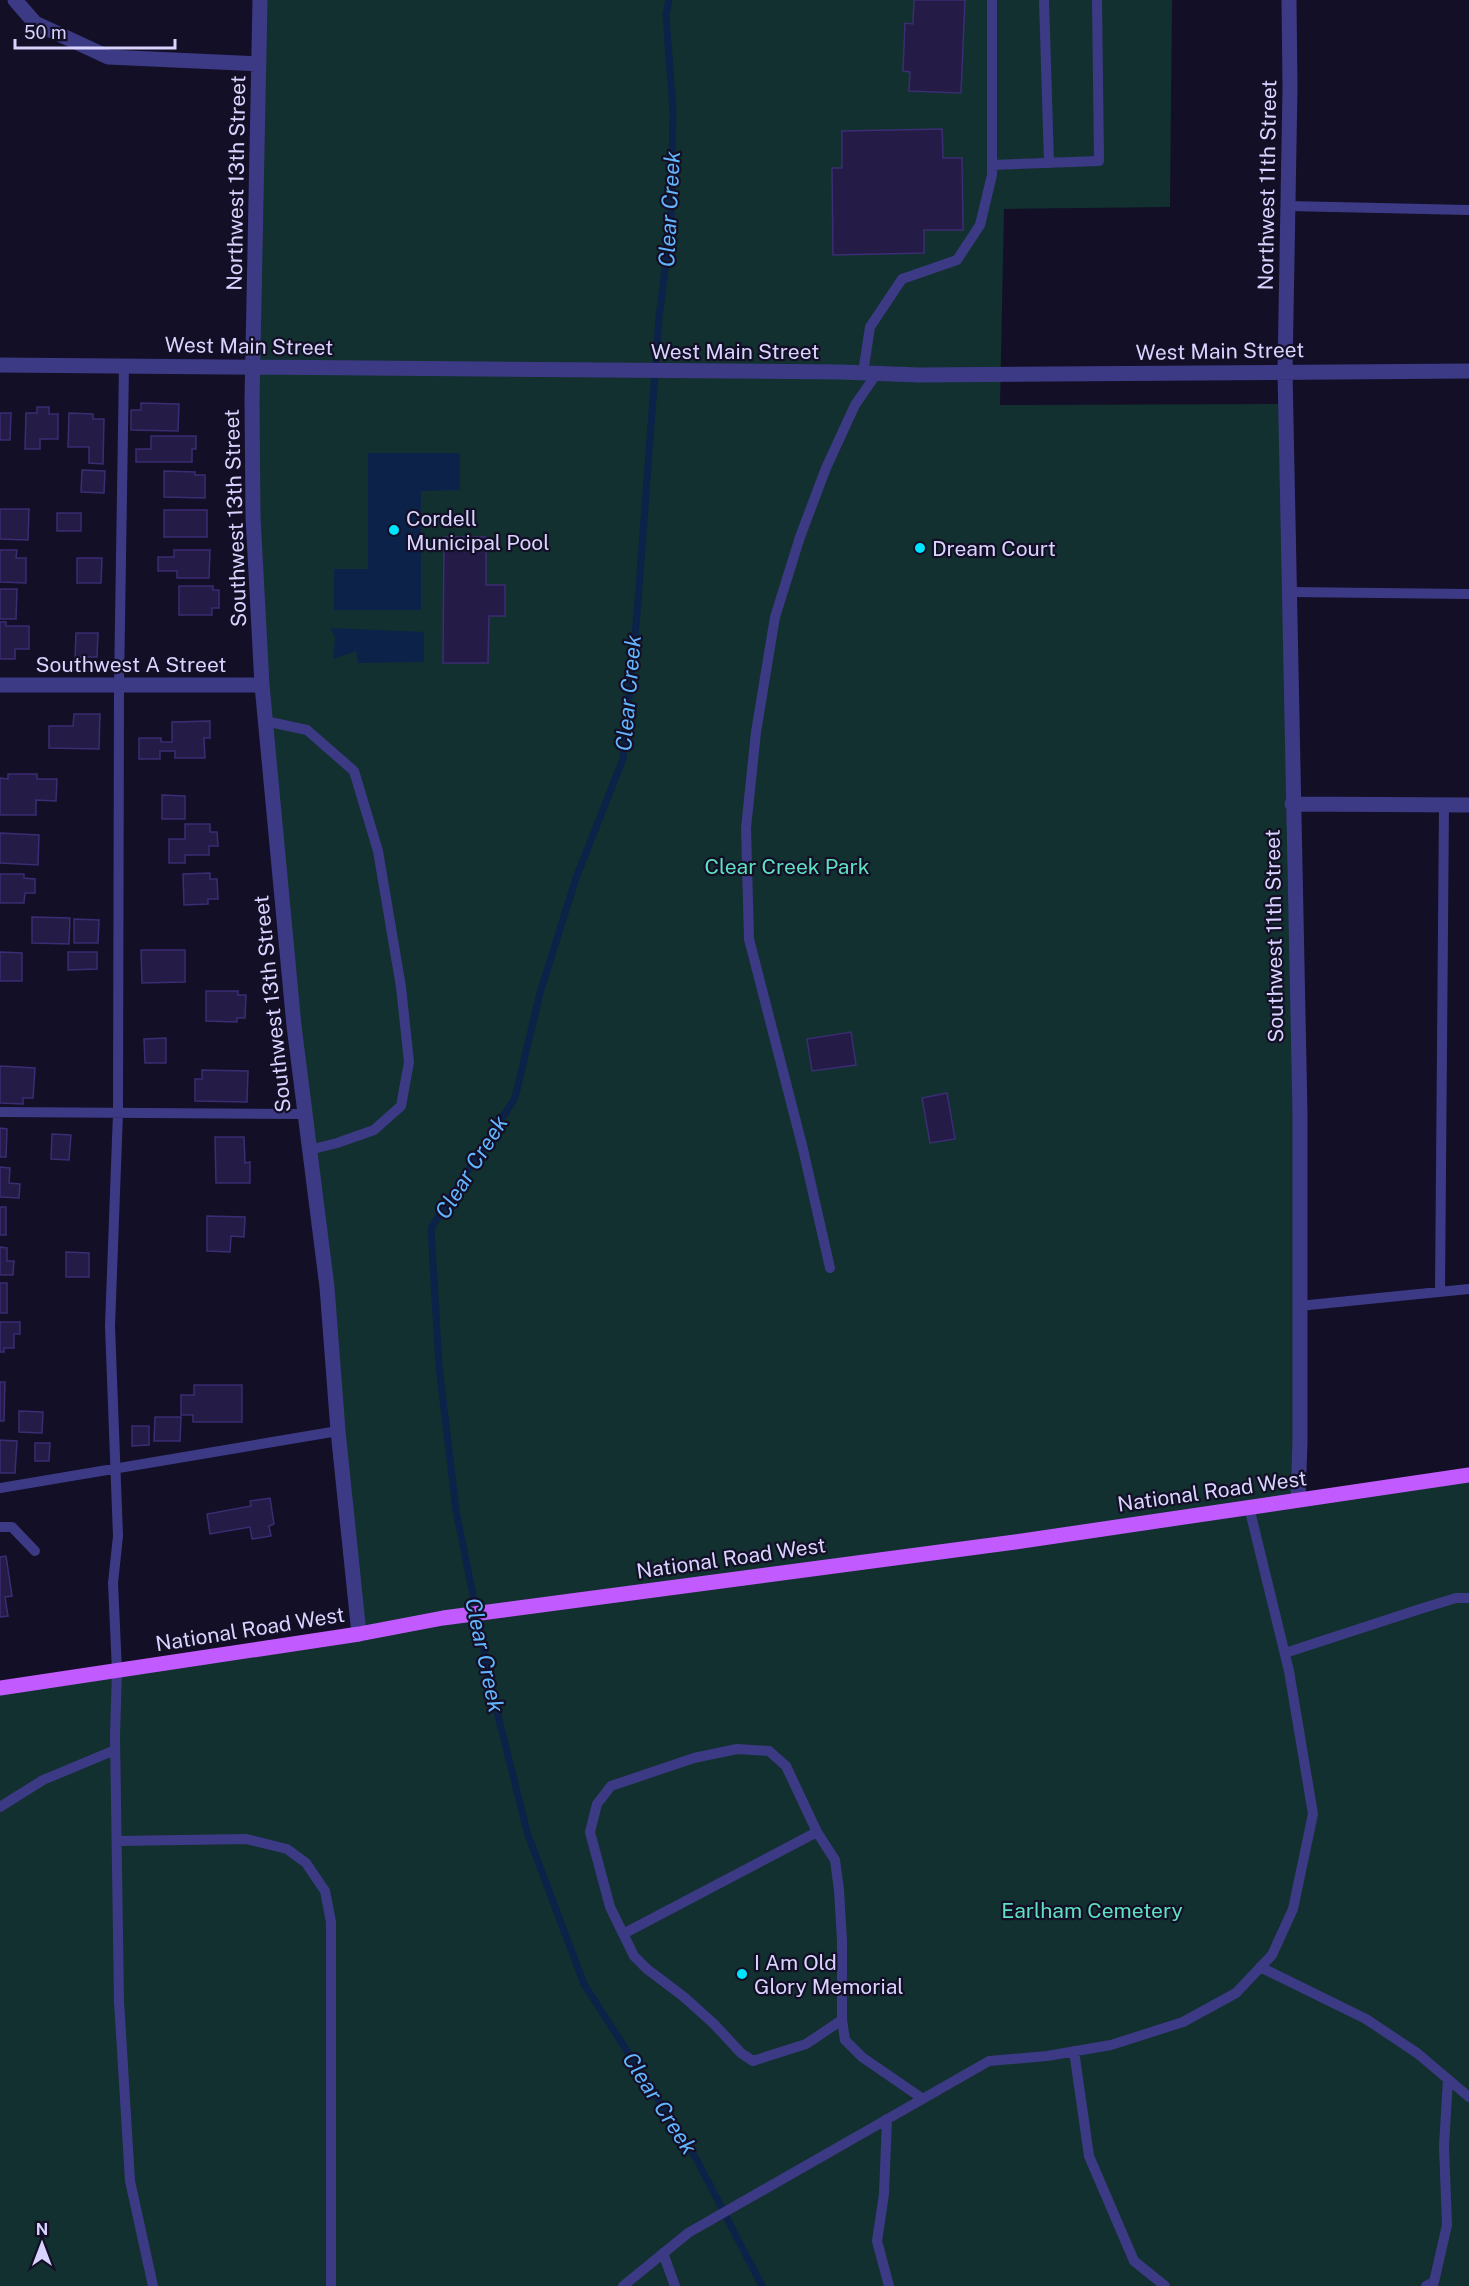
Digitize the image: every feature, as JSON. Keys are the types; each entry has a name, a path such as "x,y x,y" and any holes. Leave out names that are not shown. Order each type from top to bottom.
{"main road":[{"name":"National Road West","path":"0,1688 359,1634 443,1618 1015,1542 1469,1475"}],"street":[{"path":"15,0 35,23 108,57 259,64"},
{"name":"Northwest 13th Street","path":"254,368 260,0"},
{"name":"Northwest 11th Street","path":"1285,371 1289,0"},
{"name":"West Main Street","path":"0,365 919,375 1469,371"},
{"name":"Southwest 13th Street","path":"254,368 253,517 262,685 294,1026 327,1287 338,1431 359,1634"},
{"name":"Southwest 11th Street","path":"1285,371 1300,1114 1298,1500"},
{"name":"Southwest A Street","path":"0,685 262,685"},
{"path":"1292,804 1469,805"}],"lane":[{"path":"830,1268 803,1149 748,939 746,828 756,732 775,617 800,537 826,468 870,373 870,327 902,279 957,260 980,225 992,175 992,0"},
{"path":"1044,0 1049,163"},
{"path":"992,165 1099,161 1097,0"},
{"path":"1288,206 1469,210"},
{"path":"124,366 119,685 118,1113 111,1326 118,1536 113,1583 117,1671 115,1750 119,2001 130,2181 153,2286"},
{"path":"1288,592 1469,594"},
{"path":"265,721 307,730 354,771 378,851 401,987 408,1051 409,1062 401,1106 374,1130 309,1150"},
{"path":"1440,1292 1444,805"},
{"path":"0,1112 305,1114"},
{"path":"1299,1306 1469,1289"},
{"path":"0,1488 338,1431"},
{"path":"623,2286 688,2234 989,2061 1111,2045 1183,2022 1236,1993 1272,1955 1293,1909 1313,1814 1285,1653 1249,1507"},
{"path":"0,1527 12,1527 35,1551"},
{"path":"1285,1653 1419,1609 1456,1598 1469,1598"},
{"path":"842,2020 806,2044 753,2061 741,2054 714,2024 634,1956 609,1907 590,1832 597,1804 611,1786 694,1758 737,1749 769,1751 786,1766 817,1832 835,1860 839,1890 842,2020 845,2040 862,2057 923,2099"},
{"path":"0,1807 43,1780 115,1750"},
{"path":"623,1934 817,1832"},
{"path":"117,1841 246,1839 287,1849 306,1863 325,1890 331,1922 331,2286"},
{"path":"1260,1967 1366,2019 1417,2053 1469,2097"},
{"path":"1074,2051 1089,2156 1134,2261 1165,2286"},
{"path":"1426,2286 1434,2282 1447,2225 1444,2146 1448,2079"},
{"path":"886,2119 884,2194 877,2241 889,2286"},
{"path":"663,2253 675,2286"}],"green space":[{"path":"260,0 1172,0 1170,207 1004,209 1000,405 1285,404 1298,1499 1469,1475 1469,2286 0,2286 0,1688 359,1634 294,1026 253,517"}],"water":[{"name":"Cordell Municipal Pool","path":"368,453 460,453 460,490 421,491 421,610 334,610 334,569 368,569"},
{"path":"330,628 424,632 424,662 358,663 356,651 333,659 335,637"}],"building":[{"path":"914,0 965,0 961,93 909,91 910,72 903,71 905,23 913,24"},
{"path":"942,129 943,158 962,158 963,230 924,230 924,253 833,255 832,168 842,168 842,131"},
{"path":"141,403 179,404 178,431 131,430 131,410 141,410"},
{"path":"37,407 49,407 49,414 58,414 58,439 40,439 40,449 25,449 26,413 37,413"},
{"path":"0,413 11,413 10,440 0,440"},
{"path":"69,413 93,414 93,419 104,419 103,464 89,463 89,447 68,447"},
{"path":"151,436 196,436 196,449 192,449 192,462 136,462 136,449 151,449"},
{"path":"82,470 105,471 104,493 81,492"},
{"path":"164,471 195,472 195,475 205,475 205,498 164,497"},
{"path":"0,509 29,509 28,540 0,539"},
{"path":"164,510 207,510 207,537 164,537"},
{"path":"57,513 81,513 81,531 57,531"},
{"path":"444,537 486,537 486,585 505,585 505,616 489,616 488,663 443,663"},
{"path":"0,550 17,550 16,558 26,558 26,583 0,582"},
{"path":"174,550 210,550 209,578 177,578 177,571 158,571 158,557 174,557"},
{"path":"77,558 102,558 101,583 77,583"},
{"path":"179,586 213,586 213,590 219,590 219,608 212,608 212,615 179,615"},
{"path":"0,589 17,589 16,619 0,619"},
{"path":"0,622 6,622 6,626 29,626 29,649 15,649 15,659 0,659"},
{"path":"76,633 98,633 97,657 75,657"},
{"path":"74,714 100,714 99,749 49,748 49,726 73,726"},
{"path":"210,721 210,738 204,738 205,758 175,758 175,751 160,751 160,759 139,759 139,738 161,738 161,742 172,742 172,722"},
{"path":"8,774 37,774 37,779 57,779 56,801 36,800 36,815 0,815 0,778 8,779"},
{"path":"162,795 185,796 185,819 162,819"},
{"path":"185,824 210,824 210,832 217,832 218,846 209,846 209,855 185,855 185,863 169,863 169,839 185,839"},
{"path":"0,833 39,835 38,865 0,863"},
{"path":"210,873 210,879 217,879 218,899 208,899 208,904 184,905 183,874"},
{"path":"0,874 24,874 24,878 35,879 35,893 25,893 24,903 0,903"},
{"path":"32,917 70,918 69,944 32,943"},
{"path":"74,919 99,920 98,943 74,943"},
{"path":"141,950 185,950 185,982 142,983"},
{"path":"0,952 22,953 22,981 0,981"},
{"path":"68,952 97,952 97,969 68,970"},
{"path":"206,991 238,991 238,995 246,995 245,1018 237,1018 237,1022 206,1021"},
{"path":"851,1032 856,1065 812,1071 807,1039"},
{"path":"166,1038 166,1063 145,1063 144,1039"},
{"path":"0,1066 35,1068 33,1098 23,1098 23,1104 0,1103"},
{"path":"202,1070 248,1071 247,1102 195,1101 195,1079 202,1079"},
{"path":"947,1093 955,1139 930,1143 922,1098"},
{"path":"0,1128 7,1129 6,1157 0,1157"},
{"path":"52,1134 71,1135 69,1160 51,1159"},
{"path":"215,1137 244,1137 245,1163 250,1162 250,1183 216,1183"},
{"path":"0,1167 10,1168 9,1183 20,1184 19,1198 0,1197"},
{"path":"0,1207 6,1207 6,1235 0,1235"},
{"path":"207,1216 245,1217 244,1237 231,1236 230,1252 207,1251"},
{"path":"0,1247 7,1248 7,1261 14,1261 13,1275 0,1275"},
{"path":"66,1252 89,1253 89,1277 66,1277"},
{"path":"0,1283 7,1283 7,1313 0,1313"},
{"path":"0,1322 20,1322 20,1334 14,1334 14,1348 4,1348 4,1352 0,1352"},
{"path":"0,1382 5,1382 4,1421 0,1421"},
{"path":"194,1385 242,1385 242,1422 193,1422 193,1415 181,1415 181,1395 194,1395"},
{"path":"19,1411 43,1412 42,1433 19,1432"},
{"path":"155,1417 181,1417 180,1441 154,1441"},
{"path":"132,1426 149,1426 149,1445 132,1446"},
{"path":"0,1440 17,1441 15,1473 0,1473"},
{"path":"35,1443 50,1443 49,1461 35,1461"},
{"path":"270,1498 274,1524 269,1526 271,1536 252,1539 250,1527 210,1534 207,1514 251,1506 250,1501"},
{"path":"6,1556 12,1596 5,1597 8,1616 0,1617 0,1557"}],"waterway":[{"name":"Clear Creek","path":"669,0 666,15 673,111 671,220 659,318 637,614 623,759 576,878 540,993 515,1098 431,1228 439,1366 456,1510 493,1696 528,1835 584,1984 697,2160 762,2286"}],"place":[{"name":"Cordell Municipal Pool","path":"394,530"},
{"name":"Dream Court","path":"920,548"},
{"name":"I Am Old Glory Memorial","path":"742,1974"}],"park label":[{"name":"Clear Creek Park","path":"787,866"},
{"name":"Earlham Cemetery","path":"1092,1910"}]}
